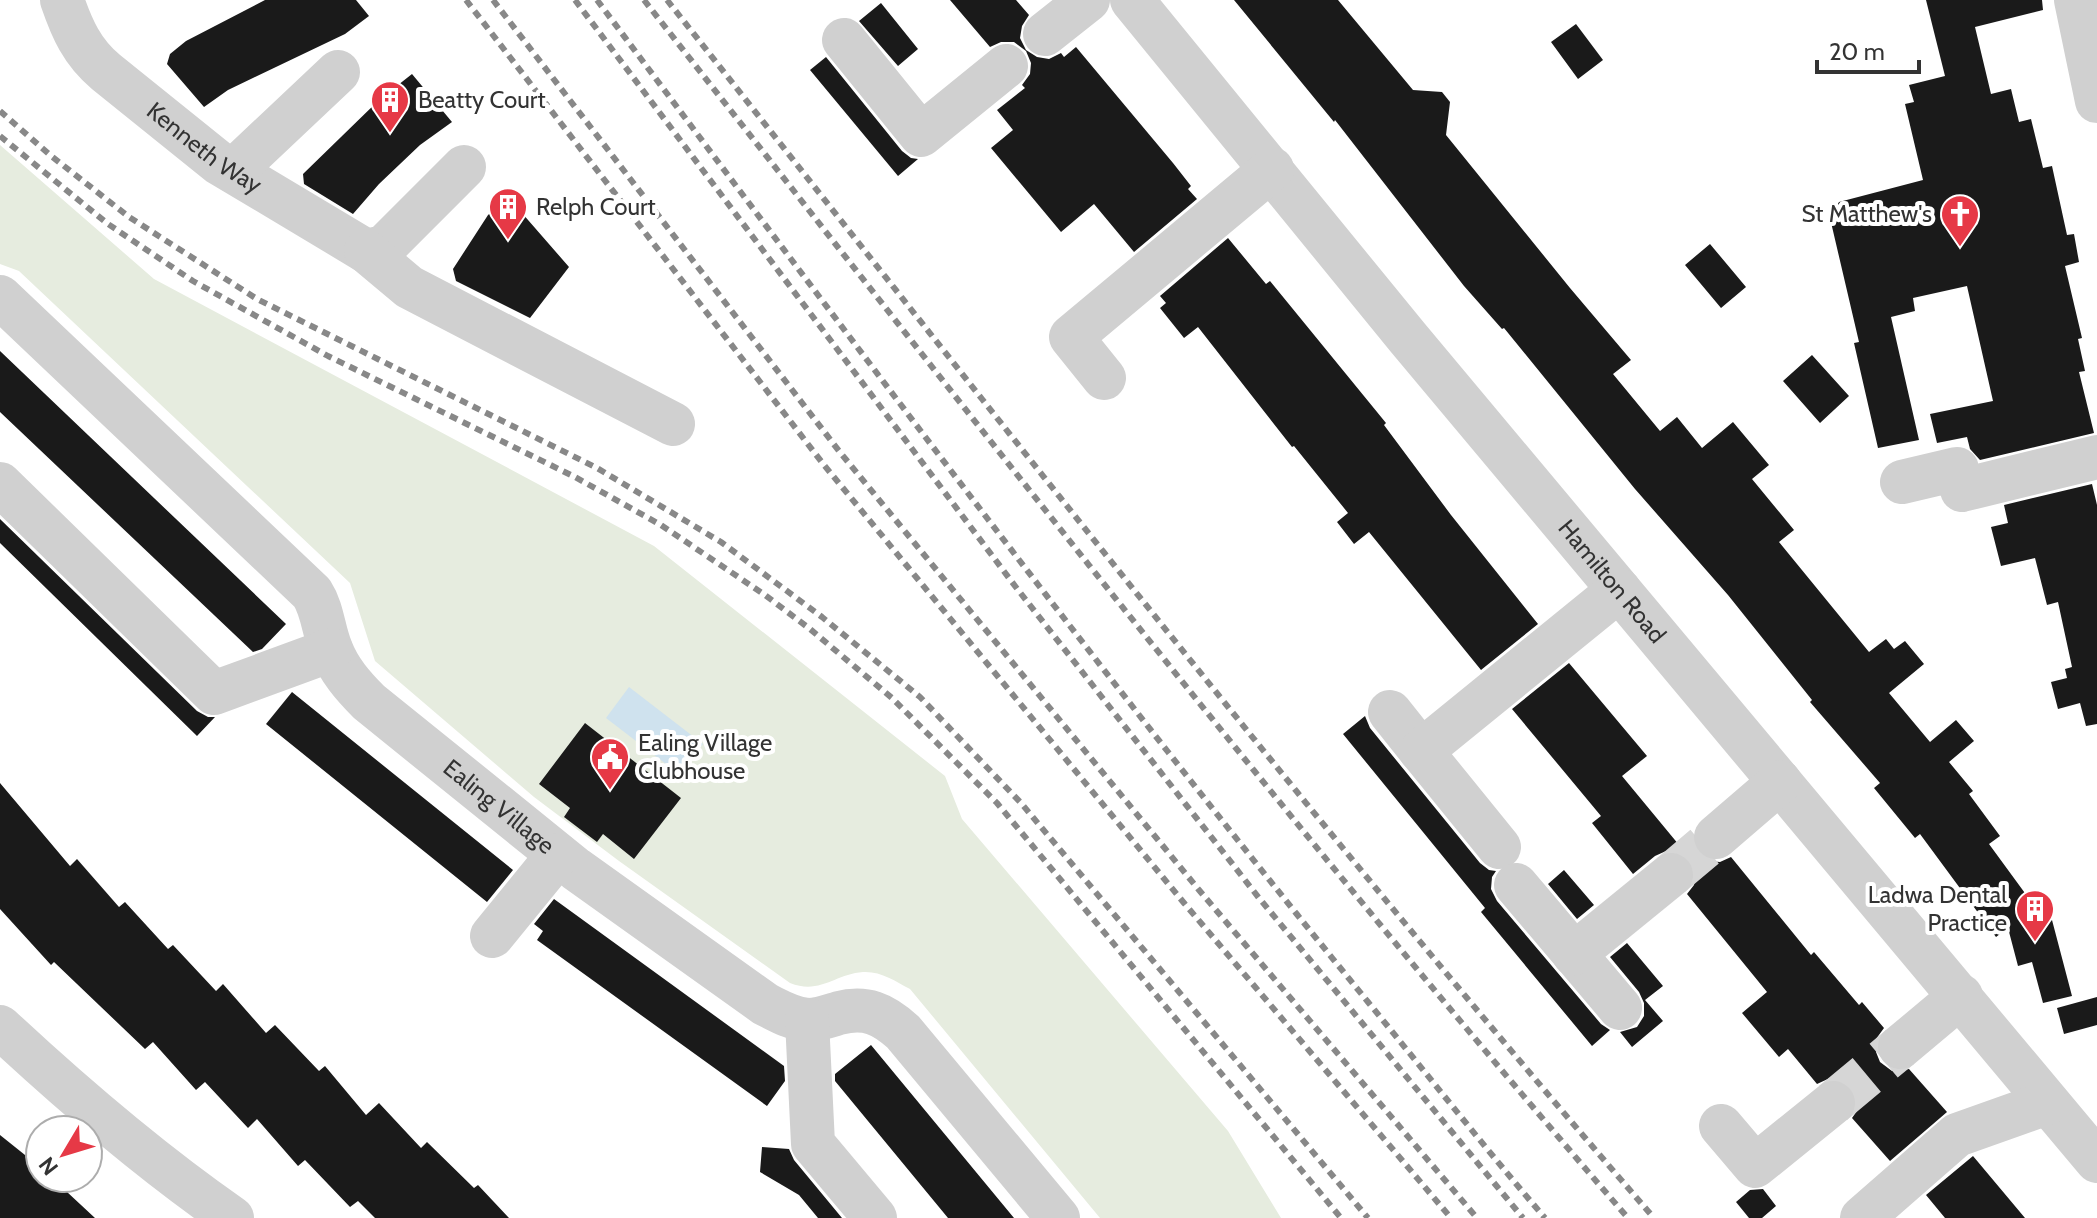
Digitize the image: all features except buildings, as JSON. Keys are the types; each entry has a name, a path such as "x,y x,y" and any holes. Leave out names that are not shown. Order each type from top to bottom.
{"street":[{"name":"Kenneth Way","path":"62,0 78,41 93,61 219,163 375,249 409,287 673,424"},
{"path":"1045,34 1088,0"},
{"name":"Hamilton Road","path":"1132,0 1408,338 2097,1161"},
{"path":"2076,0 2097,101"},
{"path":"844,40 921,135 1006,66"},
{"path":"233,171 338,72"},
{"path":"375,249 464,167"},
{"path":"1104,378 1071,337 1272,169"},
{"name":"Ealing Village","path":"0,297 312,593 320,607 331,650 345,675 369,702 558,855 765,1004 786,1015 807,1020"},
{"path":"1902,482 1957,469 1962,490 2097,457"},
{"path":"0,484 214,693 331,650"},
{"path":"1421,751 1619,590"},
{"path":"1390,712 1574,954 1620,1008"},
{"path":"1716,837 1780,782"},
{"path":"492,936 558,855"},
{"path":"1574,954 1671,875"},
{"path":"1900,1047 1961,996"},
{"path":"875,1218 813,1144 807,1020 856,1009 873,1011 889,1019 903,1032 1058,1218"},
{"path":"0,1027 60,1083 232,1218"},
{"path":"1721,1126 1755,1166 1833,1103"},
{"path":"1862,1218 1957,1135 2047,1103"}],"shaded area":[{"path":"0,145 154,279 654,546 945,776 962,819 1228,1131 1281,1218 1100,1218 910,989 888,977 870,972 810,987 790,983 534,797 375,661 350,583 19,271 0,264"}],"water":[{"path":"629,687 703,744 679,774 606,718"}],"tunnel":[{"path":"1671,875 1716,837"},
{"path":"1833,1103 1900,1047"}],"railway":[{"path":"466,0 824,465 1184,903 1451,1218"},
{"path":"493,0 839,451 1199,890 1477,1218"},
{"path":"575,0 1015,586 1259,898 1523,1218"},
{"path":"597,0 881,379 1170,755 1545,1218"},
{"path":"644,0 1251,767 1628,1218"},
{"path":"667,0 1277,767 1654,1218"},
{"path":"0,111 129,217 257,299 597,468 721,542 822,617 920,697 1021,803 1368,1218"},
{"path":"0,136 108,224 193,281 328,356 575,477 661,525 810,629 892,698 997,803 1341,1218"}],"place":[{"name":"Beatty Court","path":"390,134"},
{"name":"Relph Court","path":"508,241"},
{"name":"St Matthew's","path":"1960,248"},
{"name":"Ealing Village Clubhouse","path":"610,791"},
{"name":"Ladwa Dental Practice","path":"2035,943"}]}
